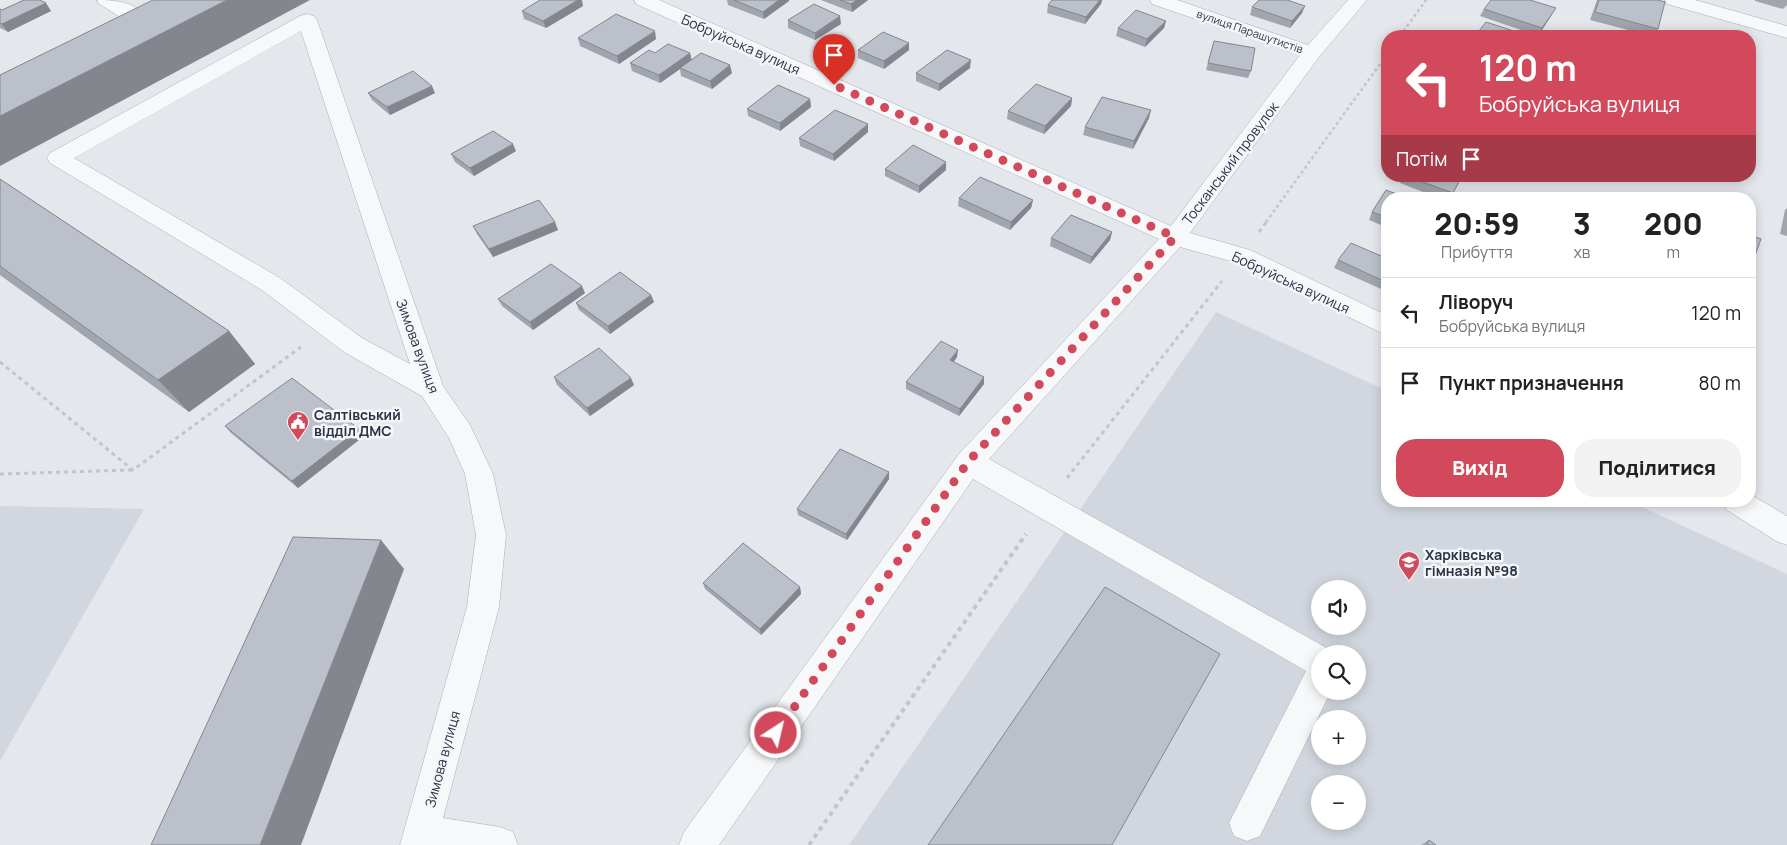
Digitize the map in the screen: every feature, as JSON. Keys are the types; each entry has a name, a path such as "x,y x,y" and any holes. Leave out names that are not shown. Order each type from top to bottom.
{"street":[{"path":"106,0 135,17"},
{"name":"Бобруйська вулиця","path":"643,0 1175,237 1242,256 1381,324"},
{"name":"вулиця Парашутистів","path":"1158,0 1312,53"},
{"name":"Тосканський провулок","path":"697,845 968,462 1175,237 1312,53 1358,0"},
{"path":"1674,0 1787,32"},
{"name":"Зимова вулиця","path":"327,327 271,284 58,158 307,20 431,389 460,433 479,474 491,535 483,607 420,839"},
{"path":"327,327 352,345 431,389"},
{"path":"968,462 1311,657"},
{"path":"1747,507 1787,532"},
{"path":"1247,823 1311,696"},
{"path":"420,839 500,845"}],"path":[{"path":"1404,30 1426,0"},
{"path":"0,474 133,470 327,327"},
{"path":"0,362 133,470"},
{"path":"809,845 1046,506"}],"shaded area":[{"name":"Харківська гімназія №98","path":"1216,312 1381,388 1381,507 1642,507 1787,574 1787,845 849,845"},
{"path":"0,506 144,509 0,761"}],"building":[{"path":"24,0 40,0 46,3 2,24 0,23 0,9 2,10"},
{"path":"153,0 227,0 0,116 0,75"},
{"path":"540,0 578,0 543,21 522,11"},
{"path":"734,0 779,0 763,12"},
{"path":"840,0 857,0 851,4"},
{"path":"1052,0 1100,0 1086,17 1048,5"},
{"path":"1259,0 1287,0 1305,6 1292,21 1252,7"},
{"path":"1491,0 1530,0 1556,8 1542,28 1484,9"},
{"path":"1599,0 1658,0 1665,2 1658,29 1595,12"},
{"path":"814,4 840,16 815,33 788,20"},
{"path":"1136,10 1166,21 1147,39 1118,28"},
{"path":"616,14 655,31 617,56 578,38"},
{"path":"1486,22 1511,30 1480,30"},
{"path":"883,32 909,43 884,61 858,50"},
{"path":"1214,41 1255,48 1251,71 1208,63"},
{"path":"668,44 690,53 659,75 630,63 649,50 655,53"},
{"path":"947,50 971,60 939,84 916,73"},
{"path":"701,53 730,65 710,81 680,68"},
{"path":"413,71 432,86 387,107 368,93"},
{"path":"1036,84 1072,98 1045,126 1008,111"},
{"path":"778,85 810,99 780,123 747,109"},
{"path":"1102,97 1151,110 1134,141 1085,127"},
{"path":"835,110 868,124 833,154 799,138"},
{"path":"493,131 513,144 470,168 451,154"},
{"path":"913,145 946,162 919,186 885,169"},
{"path":"980,177 1033,200 1011,222 959,198"},
{"path":"0,179 229,331 158,380 0,266"},
{"path":"1423,182 1459,182 1454,192"},
{"path":"1381,198 1381,215 1372,212"},
{"path":"539,200 555,222 489,249 473,226"},
{"path":"1071,215 1112,232 1092,257 1051,238"},
{"path":"1756,237 1761,239 1756,253"},
{"path":"1351,243 1381,256 1381,280 1338,260"},
{"path":"551,264 582,286 530,322 498,299"},
{"path":"620,272 651,295 608,326 576,303"},
{"path":"941,341 958,350 950,360 984,377 960,409 906,382"},
{"path":"599,348 631,378 587,408 554,377"},
{"path":"292,378 359,429 292,481 225,426"},
{"path":"840,449 889,472 846,534 797,509"},
{"path":"293,537 381,540 260,845 151,845"},
{"path":"743,543 800,587 760,629 703,583"},
{"path":"1105,587 1220,654 1112,845 928,845"},
{"path":"1429,840 1436,845 1427,845"}],"place":[{"name":"Салтівський відділ ДМС","path":"298,441"},
{"name":"Харківська гімназія №98","path":"1409,581"}],"route":[{"path":"776,733 968,462 1175,237 834,85"}]}
